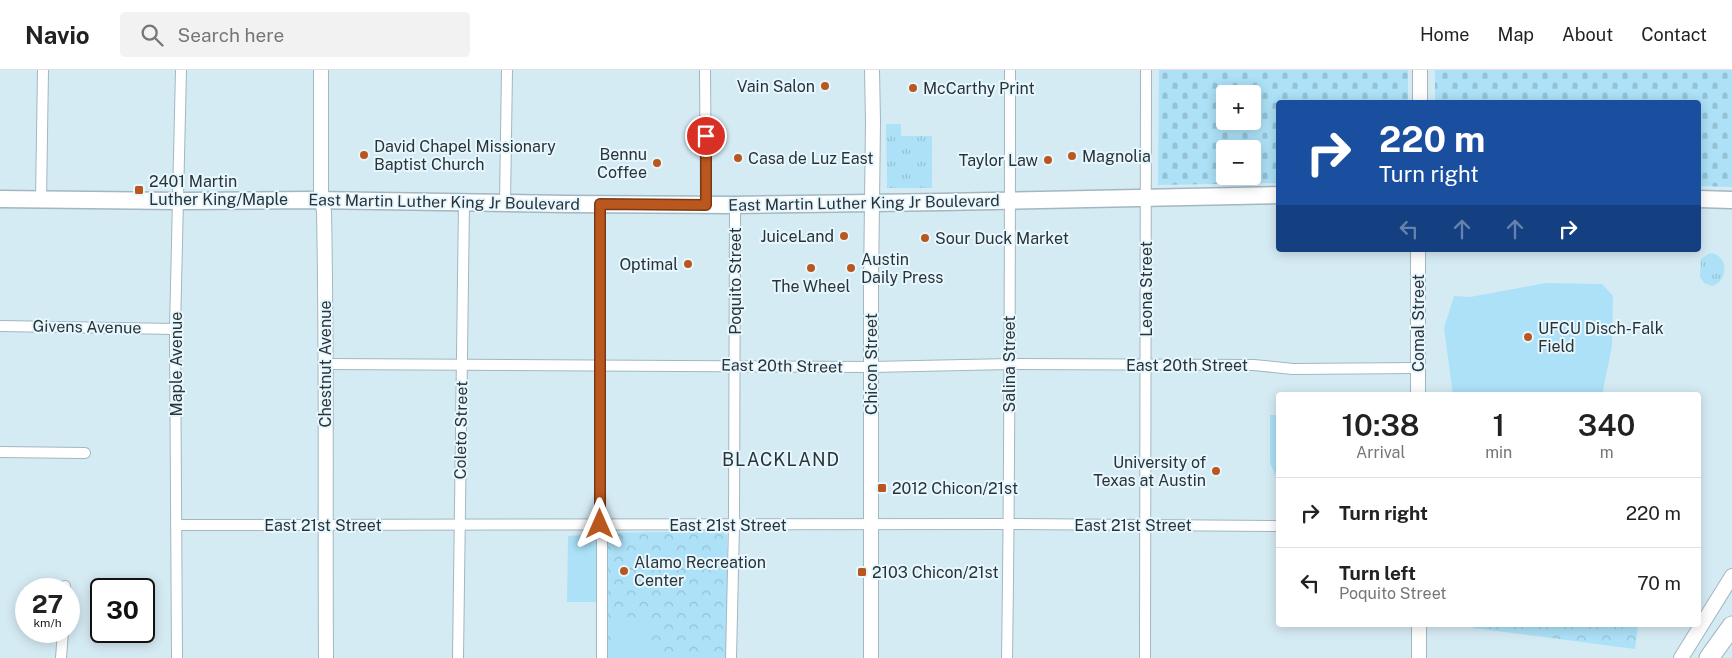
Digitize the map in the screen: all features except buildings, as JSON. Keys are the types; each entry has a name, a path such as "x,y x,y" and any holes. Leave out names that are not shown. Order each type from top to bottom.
{"highway":[{"path":"1709,658 1732,626"},
{"path":"1722,658 1732,646"}],"main road":[{"name":"East Martin Luther King Jr Boulevard","path":"0,199 323,200 706,205 1276,195"},
{"path":"1701,199 1732,200"}],"street":[{"path":"41,200 43,70"},
{"name":"Maple Avenue","path":"177,658 175,329 181,70"},
{"name":"Chestnut Avenue","path":"322,70 321,191 323,200 327,364 326,658"},
{"path":"505,203 507,70"},
{"path":"706,70 706,205"},
{"name":"Chicon Street","path":"871,658 872,70"},
{"name":"Salina Street","path":"1007,658 1010,70"},
{"name":"Leona Street","path":"1145,658 1146,70"},
{"path":"1420,70 1420,100"},
{"name":"Coleto Street","path":"458,658 464,203"},
{"path":"600,204 602,658"},
{"name":"Poquito Street","path":"731,658 734,525 735,204"},
{"name":"Comal Street","path":"1418,252 1418,392"},
{"name":"Givens Avenue","path":"0,326 175,329"},
{"name":"East 20th Street","path":"327,364 600,364 872,367 1010,364 1254,365 1293,369 1418,368"},
{"path":"0,452 85,453"},
{"name":"East 21st Street","path":"176,525 1008,524 1276,526"},
{"path":"1701,626 1732,576"},
{"path":"1419,627 1419,658"},
{"path":"1681,658 1700,627"},
{"path":"61,658 62,643"}],"green space":[{"path":"1159,70 1408,70 1408,100 1276,100 1276,183 1261,183 1261,140 1216,140 1216,184 1158,185"},
{"path":"1435,70 1732,70 1732,187 1701,186 1701,100 1435,100"},
{"path":"886,124 901,124 901,136 932,136 932,188 887,188"},
{"path":"1710,253 1721,258 1725,268 1722,279 1712,286 1704,283 1700,277 1701,259"},
{"name":"UFCU Disch-Falk Field","path":"1546,283 1602,284 1613,296 1612,346 1603,392 1453,392 1444,328 1454,296 1470,297"},
{"path":"1270,415 1276,415 1276,476 1270,463"},
{"path":"721,531 727,535 727,658 607,658 608,533"},
{"path":"597,534 596,602 567,602 568,536"},
{"path":"614,617 650,617 651,658 614,658"},
{"path":"1473,627 1638,627 1635,649"}],"place":[{"name":"Vain Salon","path":"825,86"},
{"name":"McCarthy Print","path":"913,88"},
{"name":"David Chapel Missionary Baptist Church","path":"364,155"},
{"name":"Magnolia","path":"1072,156"},
{"name":"Casa de Luz East","path":"738,158"},
{"name":"Taylor Law","path":"1048,160"},
{"name":"Bennu Coffee","path":"657,163"},
{"name":"2401 Martin Luther King/Maple","path":"139,190"},
{"name":"JuiceLand","path":"844,236"},
{"name":"Sour Duck Market","path":"925,238"},
{"name":"Optimal","path":"688,264"},
{"name":"The Wheel","path":"811,268"},
{"name":"Austin Daily Press","path":"851,268"},
{"name":"UFCU Disch-Falk Field","path":"1528,337"},
{"name":"University of Texas at Austin","path":"1216,471"},
{"name":"2012 Chicon/21st","path":"882,488"},
{"name":"Alamo Recreation Center","path":"624,571"},
{"name":"2103 Chicon/21st","path":"862,572"}],"district":[{"name":"BLACKLAND","path":"781,459"}],"route":[{"path":"600,524 600,204 706,205 706,136"}]}
